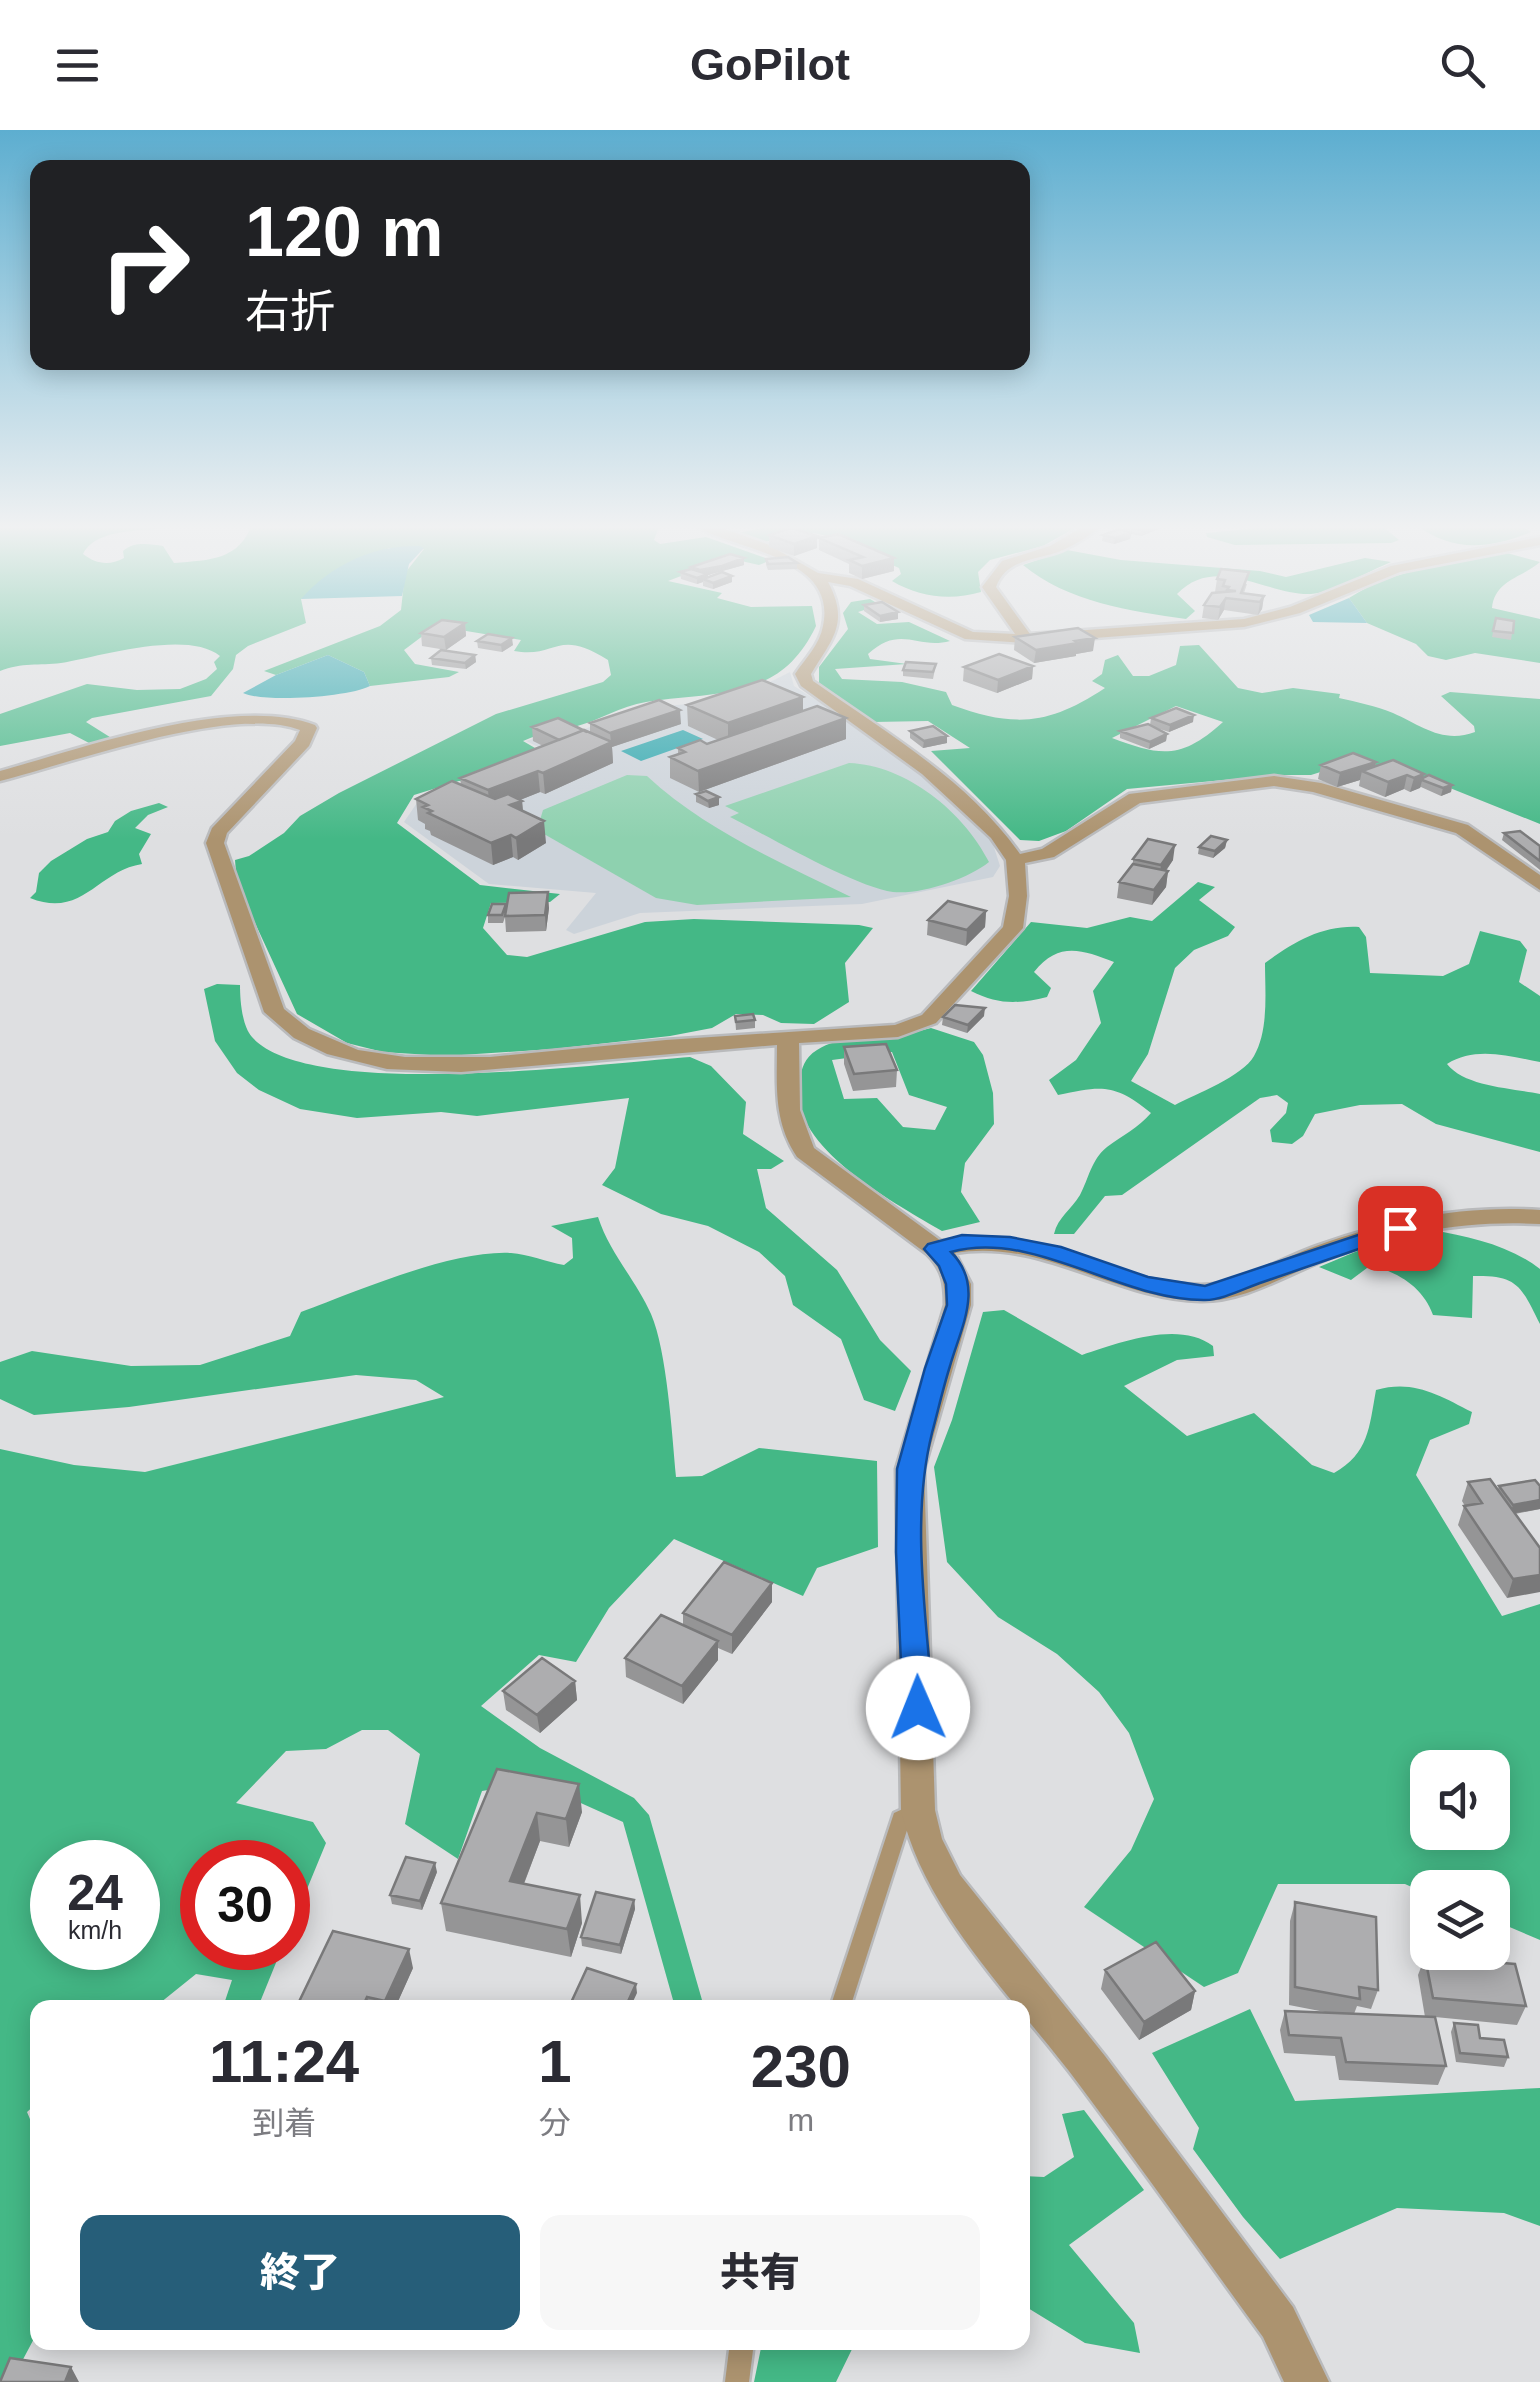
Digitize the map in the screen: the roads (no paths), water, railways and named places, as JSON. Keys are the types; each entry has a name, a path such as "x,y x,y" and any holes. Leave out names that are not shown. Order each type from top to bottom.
{"street":[{"path":"0,776 141,739 254,718 304,723 309,734 303,743 218,832 215,843 274,1012 295,1032 321,1044 419,1065 898,1031 930,1018 1013,928 1018,896 1015,860 997,834 928,770 806,683 803,674 828,629"},
{"path":"955,629 970,636 1026,639 1161,629"},
{"path":"1019,629 1026,639"},
{"path":"1015,860 1048,852 1135,798 1274,781 1315,787 1462,829 1484,840 1540,884"},
{"path":"788,1037 789,1117 792,1132 805,1152 936,1249 950,1264 958,1284 958,1305 910,1469 918,1810 925,1840 947,1886 1091,2069 1278,2322 1307,2382"},
{"path":"936,1249 962,1242 1010,1244 1052,1252 1144,1284 1206,1293 1338,1246 1421,1222 1497,1213 1540,1217"}],"lane":[{"path":"843,2000 901,1820 918,1810"},
{"path":"737,2382 741,2350"}],"water":[{"path":"328,655 364,672 370,686 306,697 269,698 243,693 276,675"},
{"path":"683,730 703,739 641,761 621,751"}]}
